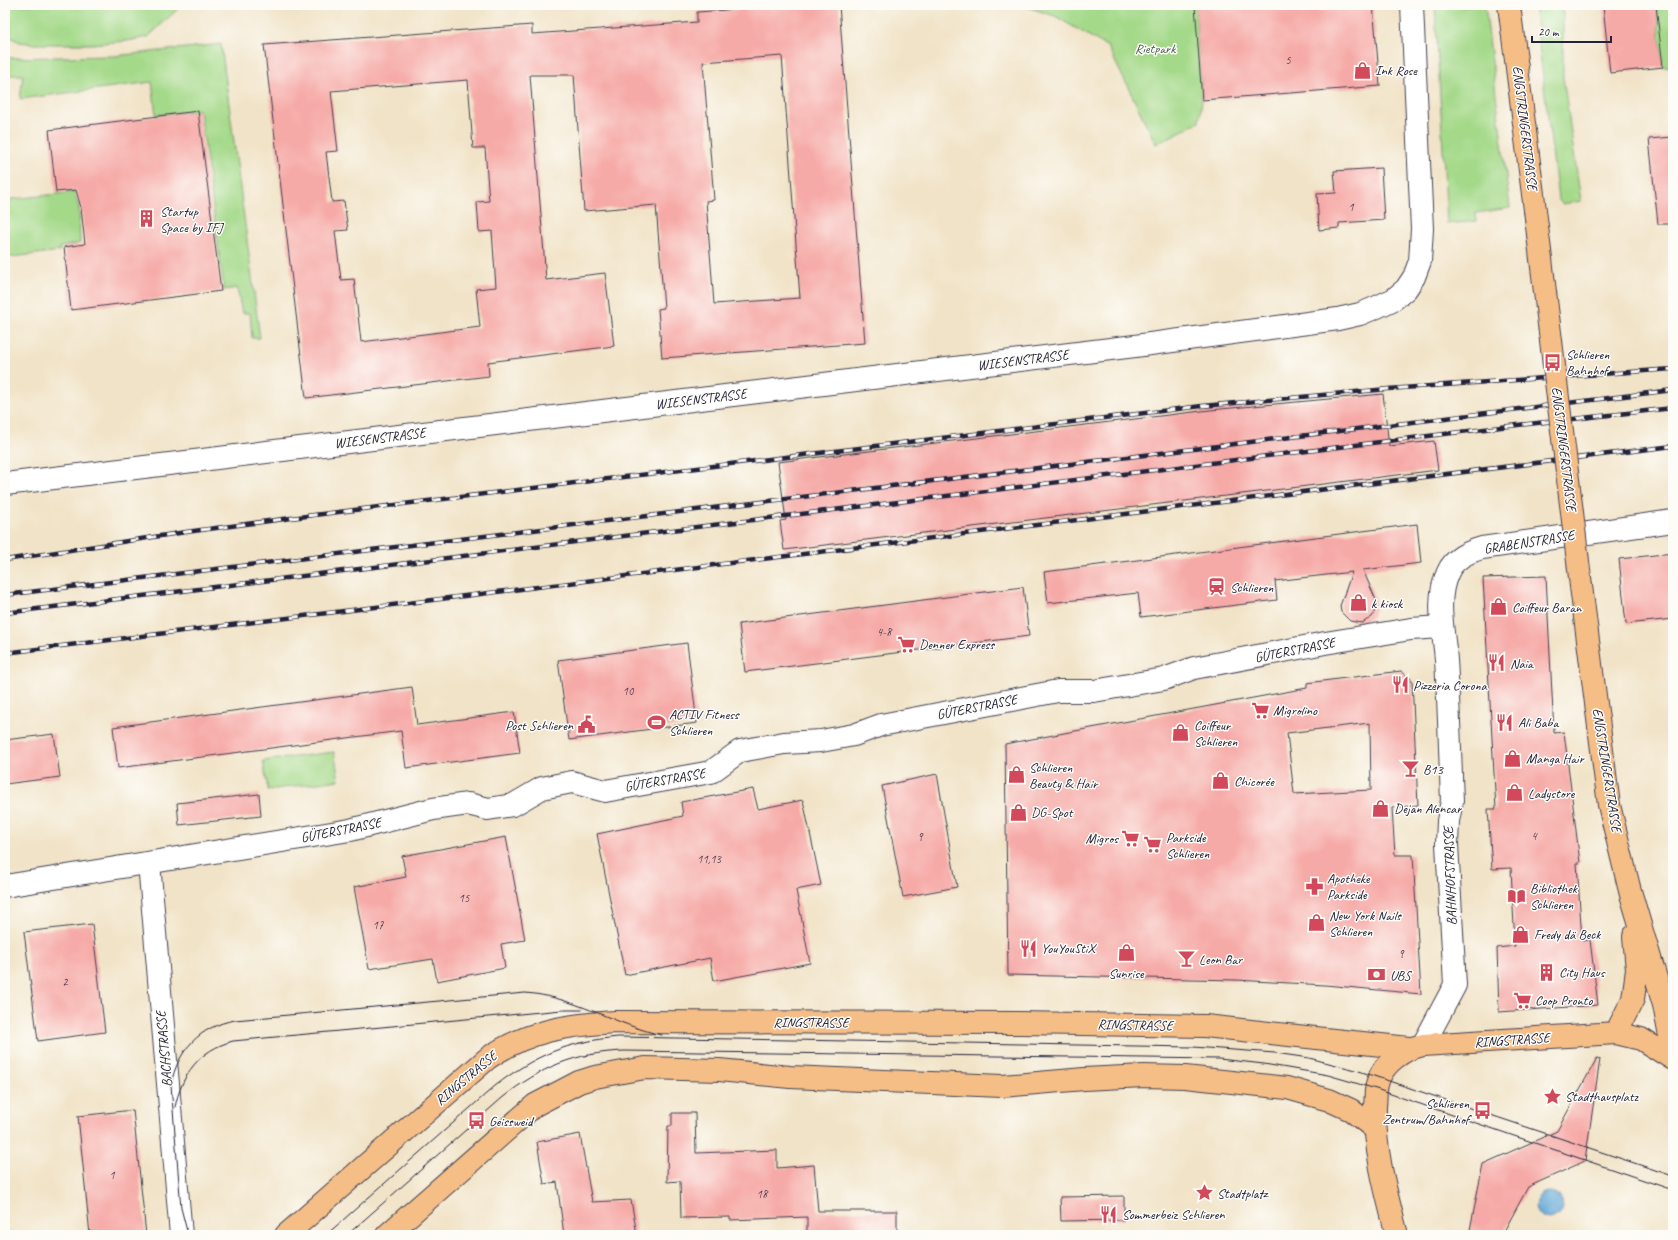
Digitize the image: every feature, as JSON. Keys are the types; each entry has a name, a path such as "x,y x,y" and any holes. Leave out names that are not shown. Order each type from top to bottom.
{"main road":[{"name":"ENGSTRINGERSTRASSE","path":"1509,5 1609,805 1630,892 1664,1005 1673,1053"},
{"name":"ENGSTRINGERSTRASSE","path":"1616,1033 1633,999 1636,981 1630,892"},
{"name":"RINGSTRASSE","path":"286,1235 488,1058 501,1049 533,1034 571,1026 615,1022 984,1022 1205,1026 1416,1046 1616,1033 1640,1039 1673,1059"},
{"path":"1396,1235 1381,1166 1375,1129 1376,1089 1379,1077 1393,1059 1416,1046"},
{"path":"387,1235 535,1105 549,1096 579,1082 603,1075 645,1068 719,1070 790,1077 1002,1086 1084,1079 1144,1076 1185,1077 1287,1088 1329,1100 1351,1110 1375,1129"}],"street":[{"name":"WIESENSTRASSE","path":"5,484 1279,328 1360,314 1394,299 1406,289 1414,277 1420,261 1422,242 1412,5"},
{"name":"GRABENSTRASSE","path":"1441,627 1443,588 1448,572 1459,558 1469,552 1495,545 1673,522"},
{"name":"GÜTERSTRASSE","path":"5,886 350,830 433,810 468,804 488,809 514,805 542,788 572,782 605,791 711,772 740,751 784,743 821,741 854,735 881,725 1058,691 1094,691 1164,678 1194,668 1325,643 1411,629 1441,627"},
{"name":"BAHNHOFSTRASSE","path":"1416,1046 1455,985 1447,844 1448,821 1452,801 1446,658 1441,627"},
{"name":"BACHSTRASSE","path":"148,863 181,1235"}],"green space":[{"path":"5,5 182,5 148,37 127,41 91,44 35,44 20,42 5,35"},
{"name":"Rietpark","path":"1021,5 1195,5 1202,100 1199,122 1156,144 1108,47 1055,16"},
{"path":"1435,5 1460,5 1461,7 1485,5 1510,208 1476,213 1477,221 1447,224"},
{"path":"1534,5 1563,5 1563,77 1581,201 1562,204 1558,199"},
{"path":"1656,5 1673,5 1673,67 1663,67"},
{"path":"221,44 260,338 252,338 250,313 242,313 237,288 224,290 200,110 156,115 152,82 20,99 23,75 5,75 5,58 115,56"},
{"path":"74,192 79,208 80,243 60,247 60,251 5,258 5,200"},
{"path":"334,752 339,780 268,790 263,761"}],"water":[{"path":"1549,1192 1559,1196 1563,1206 1559,1216 1549,1220 1539,1216 1535,1206 1539,1196"}],"building":[{"path":"795,5 839,5 865,343 662,358 658,309 664,308 656,205 584,211 574,75 530,75 546,280 605,273 614,346 488,362 489,376 306,398 264,45 532,25 532,34 697,22 697,12","holes":["782,56 800,298 714,304 706,201 714,200 703,62","468,80 473,148 485,148 489,201 477,202 479,232 492,231 496,287 476,289 480,327 361,342 354,279 341,280 335,231 348,230 344,201 332,202 326,152 338,151 331,91"]},
{"path":"1195,5 1373,5 1380,86 1202,100"},
{"path":"1603,5 1656,5 1663,67 1610,73"},
{"name":"Startup Space by IFJ","path":"198,111 221,291 71,310 64,247 85,244 81,208 76,190 56,192 49,130"},
{"path":"1673,137 1673,224 1658,224 1649,139"},
{"path":"1381,168 1384,220 1339,223 1339,228 1319,230 1317,194 1336,193 1334,171"},
{"path":"1383,394 1389,446 1434,441 1438,470 784,550 780,521 786,520 778,462 1210,410"},
{"path":"1417,524 1421,563 1363,570 1376,600 1377,606 1372,617 1362,623 1350,621 1341,612 1340,606 1352,572 1275,581 1277,600 1141,617 1138,593 1048,603 1044,572"},
{"path":"1673,553 1673,619 1626,624 1619,559"},
{"path":"1546,576 1554,733 1564,732 1580,863 1577,863 1582,941 1590,940 1598,1005 1499,1012 1497,948 1515,946 1511,868 1492,869 1488,809 1496,809 1483,578"},
{"path":"1023,587 1029,636 745,672 739,624"},
{"path":"687,643 697,723 569,740 558,660"},
{"name":"Parkside Schlieren","path":"1401,671 1412,680 1418,805 1392,808 1395,855 1413,855 1421,994 1325,985 1236,980 1008,975 1005,744 1307,688 1307,683","holes":["1370,723 1371,790 1294,794 1287,733"]},
{"path":"412,687 417,725 514,712 520,753 406,768 401,731 118,768 113,727"},
{"path":"54,734 60,777 5,784 5,740"},
{"path":"937,774 957,887 903,897 882,786"},
{"path":"753,789 758,809 803,800 821,885 796,890 810,963 714,981 710,958 625,975 597,834 683,816 681,802"},
{"path":"259,794 261,816 179,825 177,803"},
{"path":"506,837 525,940 501,944 505,968 437,981 433,959 369,969 354,887 406,877 402,856"},
{"path":"92,924 105,1032 38,1041 24,932"},
{"path":"1597,1058 1600,1059 1585,1161 1528,1187 1502,1235 1469,1235 1483,1164 1557,1131"},
{"path":"133,1110 146,1235 90,1235 78,1116"},
{"path":"672,1113 695,1113 696,1153 777,1150 777,1168 814,1165 818,1211 897,1211 897,1235 807,1235 807,1217 730,1220 730,1217 681,1218 680,1181 667,1182 668,1126 672,1126"},
{"path":"580,1134 592,1202 631,1200 637,1235 564,1235 557,1182 544,1184 537,1142"},
{"path":"1124,1196 1124,1220 1061,1221 1060,1197"}],"tram line":[{"path":"188,1235 181,1208 171,1085 179,1061 192,1042 201,1034 222,1023 235,1020 525,993 560,999 628,1025 662,1035"},
{"path":"175,1107 182,1084 194,1065 211,1050 233,1041 562,1010 582,1010"},
{"path":"326,1235 495,1086 510,1075 538,1058 552,1052 583,1042 618,1037 1193,1047 1275,1053 1309,1058 1356,1070 1673,1176"},
{"path":"347,1235 516,1087 530,1078 559,1064 589,1055 624,1051 1219,1059 1264,1064 1328,1075 1376,1089 1673,1190"}],"railway":[{"path":"5,560 186,532 314,515 1202,406 1388,389 1673,369"},
{"path":"5,595 1673,390"},
{"path":"5,613 1509,426 1673,408"},
{"path":"5,653 1673,446"}],"place":[{"name":"Ink Rose","path":"1362,70"},
{"name":"Startup Space by IFJ","path":"147,219"},
{"name":"Schlieren Bahnhof","path":"1553,362"},
{"name":"Schlieren","path":"1217,587"},
{"name":"k kiosk","path":"1358,603"},
{"name":"Coiffeur Baran","path":"1499,607"},
{"name":"Denner Express","path":"906,644"},
{"name":"Naia","path":"1497,663"},
{"name":"Pizzeria Corona","path":"1400,685"},
{"name":"Migrolino","path":"1260,710"},
{"name":"ACTIV Fitness Schlieren","path":"656,722"},
{"name":"Ali Baba","path":"1505,722"},
{"name":"Post Schlieren","path":"586,725"},
{"name":"Coiffeur Schlieren","path":"1181,733"},
{"name":"Manga Hair","path":"1513,758"},
{"name":"B13","path":"1410,769"},
{"name":"Schlieren Beauty & Hair","path":"1016,775"},
{"name":"Chicorée","path":"1221,781"},
{"name":"Ladystore","path":"1515,793"},
{"name":"Dejan Alencar","path":"1381,808"},
{"name":"DG-Spot","path":"1018,812"},
{"name":"Migros","path":"1131,838"},
{"name":"Parkside Schlieren","path":"1153,845"},
{"name":"Apotheke Parkside","path":"1314,886"},
{"name":"Bibliothek Schlieren","path":"1517,896"},
{"name":"New York Nails Schlieren","path":"1316,923"},
{"name":"Fredy dä Beck","path":"1521,934"},
{"name":"YouYouStiX","path":"1028,948"},
{"name":"Sunrise","path":"1126,953"},
{"name":"Leon Bar","path":"1186,959"},
{"name":"City Haus","path":"1546,972"},
{"name":"UBS","path":"1377,975"},
{"name":"Coop Pronto","path":"1522,1000"},
{"name":"Stadthausplatz","path":"1552,1096"},
{"name":"Schlieren Zentrum/Bahnhof","path":"1482,1111"},
{"name":"Geissweid","path":"476,1121"},
{"name":"Stadtplatz","path":"1204,1193"},
{"name":"Sommerbeiz Schlieren","path":"1109,1214"}]}
